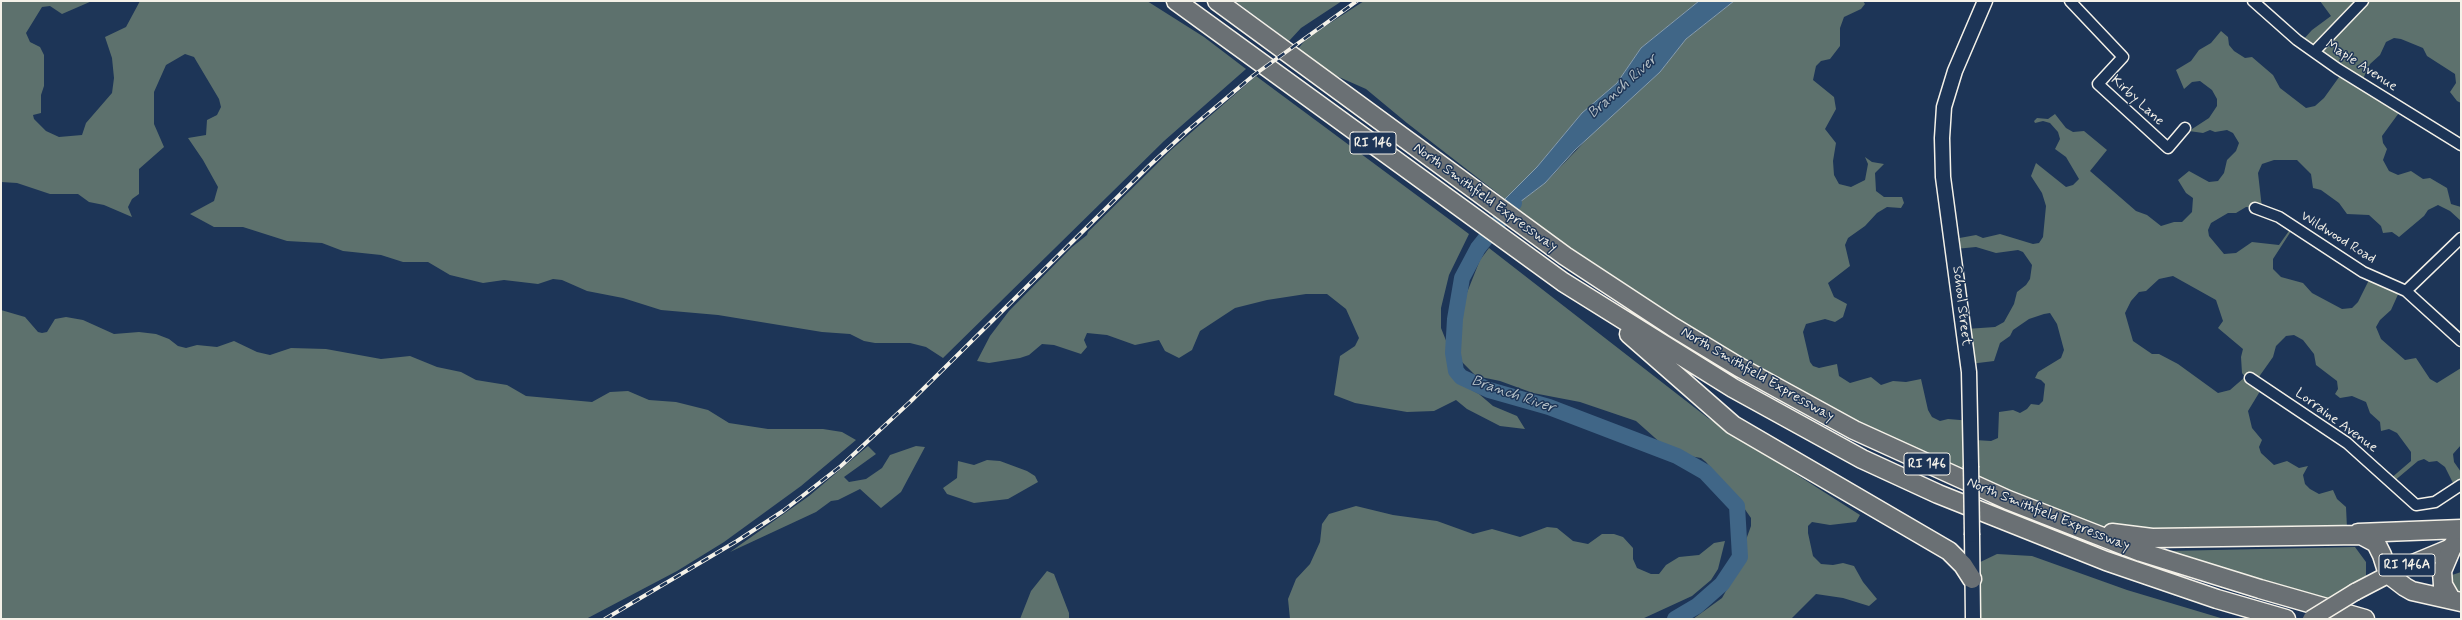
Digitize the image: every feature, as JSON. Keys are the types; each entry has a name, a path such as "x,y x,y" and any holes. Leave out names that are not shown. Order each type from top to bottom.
{"highway":[{"name":"North Smithfield Expressway","path":"1176,1 1513,246 1604,308 1740,392 1862,459 1938,494 2106,562 2217,599 2286,619"},
{"name":"North Smithfield Expressway","path":"1217,1 1526,229 1673,327 1794,397 1900,452 2053,518 2178,564 2365,619"},
{"path":"1604,308 1638,344 1733,425 1949,551 1963,564 1972,579"},
{"path":"2053,518 2100,531 2152,538 2350,533 2458,539 2442,572 2443,585 2456,600"},
{"path":"2350,533 2367,537 2376,543 2382,555 2388,574 2412,591 2456,600"}],"main road":[{"name":"RI 146A","path":"2311,619 2388,574 2458,539"}],"street":[{"name":"School Street","path":"1973,619 1969,372 1944,177 1942,138 1944,107 1955,71 1985,1"},
{"name":"Kirby Lane","path":"2070,1 2122,57 2098,84 2168,148 2185,128"},
{"name":"Maple Avenue","path":"2253,1 2314,52 2338,69 2461,145"},
{"path":"2314,52 2363,1"},
{"name":"Wildwood Road","path":"2255,208 2279,217 2363,272 2406,291 2461,341"},
{"path":"2406,291 2461,238"},
{"name":"Lorraine Avenue","path":"2250,378 2347,443 2399,488 2410,502 2419,506 2435,502 2461,485"}],"green space":[{"path":"1,1 92,1 62,14 50,6 42,7 26,33 30,42 40,47 44,55 44,86 41,95 41,113 33,115 34,119 46,131 59,137 82,135 86,123 112,93 114,78 112,58 105,37 126,27 140,1 1147,1 1204,37 1246,69 1164,141 943,358 926,347 910,343 875,343 864,341 850,334 822,332 718,315 661,310 623,298 587,291 562,280 553,279 538,284 504,280 483,283 450,275 428,262 403,262 381,255 343,251 322,243 287,241 243,227 214,227 190,214 214,201 218,187 203,160 188,138 206,135 207,120 217,115 221,107 219,99 194,57 185,54 166,65 154,92 154,124 164,147 139,169 139,194 132,199 128,207 132,217 104,205 89,202 78,194 50,194 17,183 1,182"},
{"path":"1235,1 1342,1 1301,28 1289,41"},
{"path":"1364,1 1699,1 1641,48 1617,83 1582,113 1537,167 1505,199 1407,123 1366,89 1314,66 1296,51 1307,38"},
{"path":"1734,1 1863,1 1865,4 1861,9 1844,17 1840,28 1840,46 1830,59 1821,61 1816,66 1813,80 1834,97 1836,109 1825,129 1836,143 1833,161 1834,175 1839,184 1851,187 1865,180 1868,164 1865,157 1872,162 1884,164 1875,173 1876,191 1884,197 1902,197 1904,203 1901,208 1887,207 1877,213 1865,226 1848,238 1845,245 1850,266 1828,283 1834,297 1847,304 1843,317 1835,322 1825,319 1806,324 1803,332 1810,362 1813,366 1819,368 1837,364 1839,376 1850,383 1871,377 1881,385 1893,381 1906,382 1921,379 1928,410 1932,417 1940,421 1948,419 1972,421 1975,440 1991,441 1998,438 1999,412 2013,410 2020,413 2027,409 2031,404 2039,405 2043,401 2045,384 2041,380 2035,378 2038,372 2061,358 2064,350 2057,324 2050,313 2029,319 2013,330 2010,336 2000,343 1994,361 1970,364 1966,329 1995,327 2004,322 2014,304 2017,292 2026,285 2030,279 2032,265 2023,252 2018,250 1996,253 1976,247 1955,249 1954,239 1976,235 1983,238 2000,234 2033,244 2039,243 2043,237 2046,206 2042,193 2031,176 2036,163 2066,187 2073,185 2079,179 2066,157 2055,149 2060,139 2058,132 2050,123 2043,121 2035,123 2034,121 2037,118 2048,119 2055,114 2066,128 2073,132 2084,131 2107,150 2090,171 2136,211 2147,215 2161,226 2174,222 2182,222 2192,212 2193,198 2186,193 2178,180 2189,171 2209,182 2218,181 2224,173 2227,160 2236,151 2239,143 2233,133 2227,130 2215,132 2210,130 2203,133 2189,131 2209,118 2217,106 2217,99 2212,90 2200,81 2192,82 2184,89 2176,70 2191,61 2199,50 2211,43 2221,31 2228,37 2229,45 2234,51 2245,58 2252,57 2273,75 2280,88 2306,108 2315,106 2324,98 2342,73 2302,41 2312,30 2331,16 2320,1 2461,1 2461,103 2457,101 2450,92 2456,83 2455,74 2427,56 2423,48 2401,39 2394,38 2386,42 2380,55 2370,64 2361,83 2401,110 2382,136 2383,143 2387,149 2383,160 2389,171 2398,175 2411,171 2423,179 2430,178 2447,188 2451,204 2461,207 2461,221 2450,211 2438,205 2428,210 2424,216 2399,237 2392,232 2383,233 2381,226 2369,215 2347,214 2339,203 2321,190 2313,188 2311,174 2297,160 2274,160 2262,164 2258,173 2262,208 2246,207 2236,213 2228,213 2211,223 2208,230 2209,236 2224,254 2236,253 2252,242 2279,245 2291,228 2293,228 2273,259 2273,269 2281,277 2303,283 2312,293 2342,309 2352,308 2358,302 2370,278 2400,290 2391,310 2380,320 2376,327 2381,339 2405,360 2416,358 2430,379 2437,383 2461,368 2461,445 2453,454 2454,462 2461,472 2461,486 2456,489 2445,467 2437,461 2429,462 2424,459 2418,461 2393,482 2390,479 2411,461 2411,452 2397,433 2389,429 2381,431 2380,422 2370,413 2366,402 2352,396 2340,398 2335,394 2338,389 2337,381 2316,365 2314,354 2303,340 2294,335 2286,336 2276,346 2273,357 2256,381 2262,388 2248,411 2252,428 2262,440 2259,447 2261,453 2274,465 2287,461 2299,468 2308,466 2303,475 2305,484 2310,489 2319,494 2333,490 2337,499 2346,507 2347,528 2103,530 1888,441 1709,339 1570,252 1515,210 1520,202 1545,183 1591,135 1660,72 1686,39","holes":["2173,276 2216,300 2223,321 2218,328 2243,349 2241,357 2242,373 2245,377 2230,390 2218,393 2178,364 2159,354 2152,354 2133,341 2125,313 2131,301 2139,292 2146,291 2159,279"]},
{"path":"1256,76 1469,234 1449,275 1441,308 1441,328 1451,353 1453,376 1457,382 1479,394 1493,406 1517,416 1525,429 1500,426 1467,409 1456,400 1434,411 1407,412 1355,403 1334,395 1340,356 1355,346 1359,338 1346,309 1327,294 1306,294 1267,300 1235,308 1200,331 1192,350 1179,358 1165,351 1159,340 1135,345 1107,335 1087,333 1084,340 1087,347 1081,354 1054,345 1042,344 1029,355 1020,358 989,363 977,361 990,336 1009,311 1171,150"},
{"path":"1489,248 1708,418 1860,515 1856,522 1830,525 1812,522 1808,526 1808,533 1813,556 1821,564 1833,565 1843,563 1854,566 1863,582 1877,599 1869,606 1843,598 1816,594 1791,619 1693,619 1722,598 1730,584 1751,526 1751,518 1737,498 1706,462 1701,458 1684,455 1663,445 1636,421 1580,402 1533,393 1500,381 1476,376 1456,356 1455,347 1462,305 1480,260"},
{"path":"1,310 25,317 38,332 42,333 47,332 55,319 66,317 83,320 114,334 139,332 156,334 169,339 178,346 186,348 197,345 217,347 234,341 257,352 270,355 291,348 326,349 381,359 410,356 437,367 461,372 476,380 507,385 526,396 592,402 610,392 628,391 649,400 676,402 708,410 729,423 768,429 823,429 842,432 856,440 801,486 724,542 677,571 586,619 1,619"},
{"path":"868,446 876,454 844,477 849,482 866,479 882,468 890,455 916,446 925,447 901,492 881,508 860,489 838,500 831,501 816,512 730,552 809,496"},
{"path":"987,460 1000,461 1027,471 1035,476 1038,482 1008,499 974,503 947,494 943,488 957,478 958,461 974,465"},
{"path":"1356,506 1393,515 1437,521 1473,534 1492,529 1520,537 1547,527 1557,528 1573,541 1588,544 1602,534 1614,534 1623,537 1633,548 1633,559 1637,568 1651,574 1659,574 1666,565 1679,557 1699,555 1714,543 1725,541 1718,569 1711,580 1692,596 1642,619 1290,619 1288,599 1296,579 1310,564 1320,542 1322,524 1329,514"},
{"path":"2355,547 2366,562 2366,583 2327,606 2167,551"},
{"path":"1997,554 2032,556 2127,590 2224,619 1974,619 1974,565"},
{"path":"1047,571 1054,574 1069,613 1069,619 1020,619 1031,591"},
{"path":"2461,572 2461,597 2454,593 2452,575"}],"water":[{"path":"1699,1 1734,1 1686,39 1660,72 1575,150 1545,183 1520,202 1515,210 1498,206 1537,167 1582,113 1617,83 1641,48"}],"waterway":[{"name":"Branch River","path":"1514,203 1478,248 1462,278 1455,319 1453,353 1456,371 1461,377 1489,390 1549,407 1677,456 1705,472 1737,506 1740,557 1722,584 1697,606 1675,619"}],"railway":[{"path":"605,619 737,541 783,511 841,466 910,402 1149,166 1187,131 1254,75 1357,1"}]}
